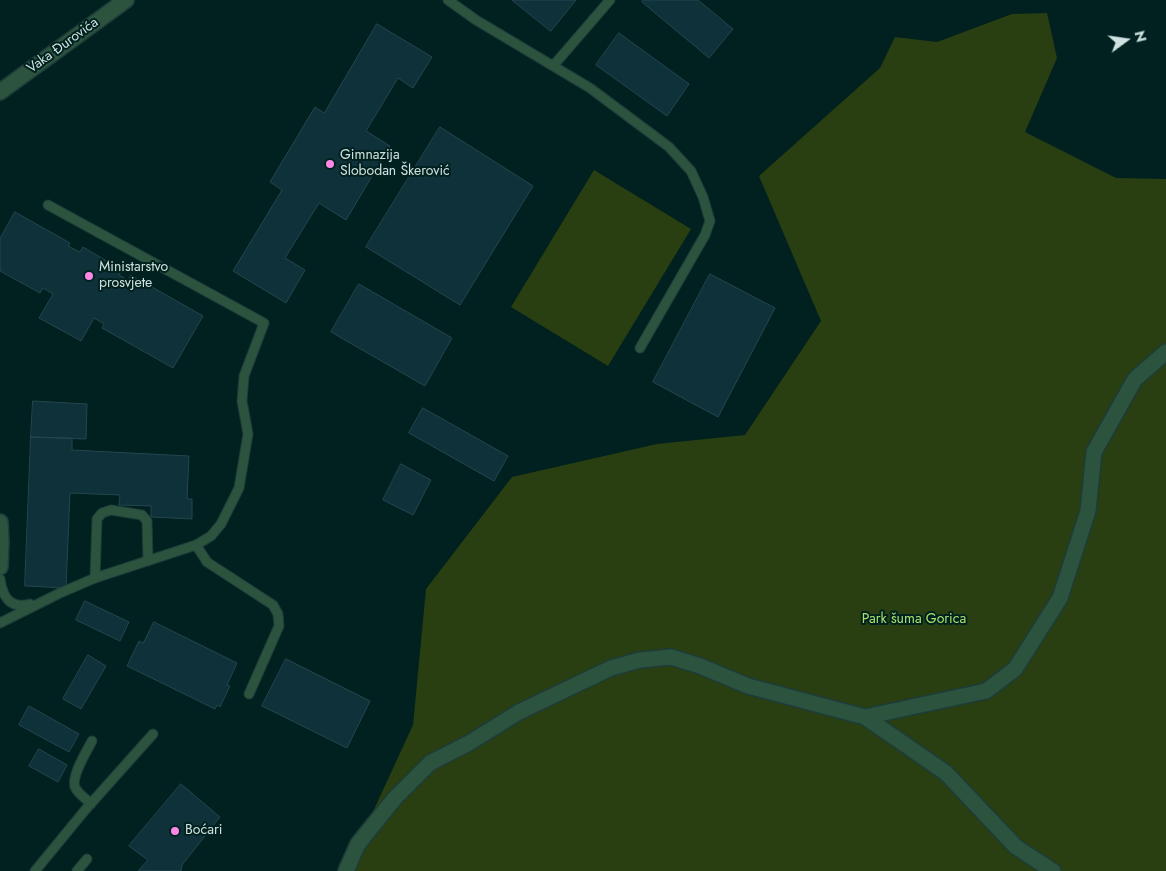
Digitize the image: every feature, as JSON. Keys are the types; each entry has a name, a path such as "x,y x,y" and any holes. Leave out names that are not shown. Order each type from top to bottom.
{"street":[{"name":"Vaka Đurovića","path":"0,92 126,0"},
{"path":"865,717 986,691 1015,669 1060,598 1088,511 1094,452 1136,379 1166,352"},
{"path":"0,522 2,542 0,567"},
{"path":"346,871 358,844 395,798 430,763 469,743 519,712 611,668 640,660 671,657 700,666 748,686 865,717 946,773 1016,848 1053,871"}],"lane":[{"path":"448,0 476,20 590,88 669,147 691,171 703,197 710,222 705,235 640,348"},
{"path":"553,66 610,0"},
{"path":"0,623 45,600 95,578 196,545 211,536 221,524 239,488 248,434 242,401 244,376 264,323 48,205"},
{"path":"95,578 97,520 102,513 111,510 142,514 146,521 148,561"},
{"path":"196,545 207,562 273,605 278,614 279,626 249,694"},
{"path":"0,579 1,589 5,597 16,605 25,605 45,600"},
{"path":"35,871 153,734"},
{"path":"91,804 75,788 74,776 92,741"},
{"path":"77,871 87,859"}],"green space":[{"name":"Park šuma Gorica","path":"1047,13 1057,58 1025,132 1116,178 1166,179 1166,871 353,871 358,844 413,725 426,589 512,477 657,444 745,435 821,321 759,176 880,68 895,37 937,42 1012,14"},
{"path":"594,170 691,229 608,366 511,307"}],"building":[{"path":"512,0 576,0 551,31"},
{"path":"643,0 698,0 733,29 709,58 642,2"},
{"name":"Gimnazija Slobodan Škerović","path":"377,24 432,57 413,88 398,78 366,131 390,146 346,220 319,203 285,258 305,270 286,303 233,271 282,190 270,182 315,107 324,113"},
{"path":"619,33 689,84 667,116 596,65"},
{"path":"440,127 533,186 460,305 366,247"},
{"path":"15,212 70,243 68,246 80,252 83,247 122,270 119,275 128,280 131,275 203,316 173,368 102,328 104,324 94,318 81,341 39,318 53,294 43,288 40,293 0,271 0,239"},
{"path":"710,274 775,308 718,417 653,382"},
{"path":"359,284 452,338 425,386 331,332"},
{"path":"33,401 87,404 86,439 31,437"},
{"path":"423,408 508,456 494,481 409,433"},
{"path":"31,437 72,438 72,450 189,456 187,499 192,499 192,519 151,517 151,506 119,505 120,495 70,493 66,588 25,586"},
{"path":"401,464 431,480 413,515 383,500"},
{"path":"85,601 129,622 120,641 76,620"},
{"path":"154,622 237,663 227,685 230,686 220,707 217,705 215,709 127,666 139,641 143,643"},
{"path":"88,655 106,666 81,709 63,699"},
{"path":"286,659 370,701 347,748 262,706"},
{"path":"29,706 79,734 69,752 19,725"},
{"path":"39,749 67,765 58,782 29,766"},
{"name":"Boćari","path":"181,784 220,817 182,865 181,871 138,871 148,860 129,846"}],"place":[{"name":"Gimnazija Slobodan Škerović","path":"330,164"},
{"name":"Ministarstvo prosvjete","path":"89,276"},
{"name":"Boćari","path":"175,831"}]}
